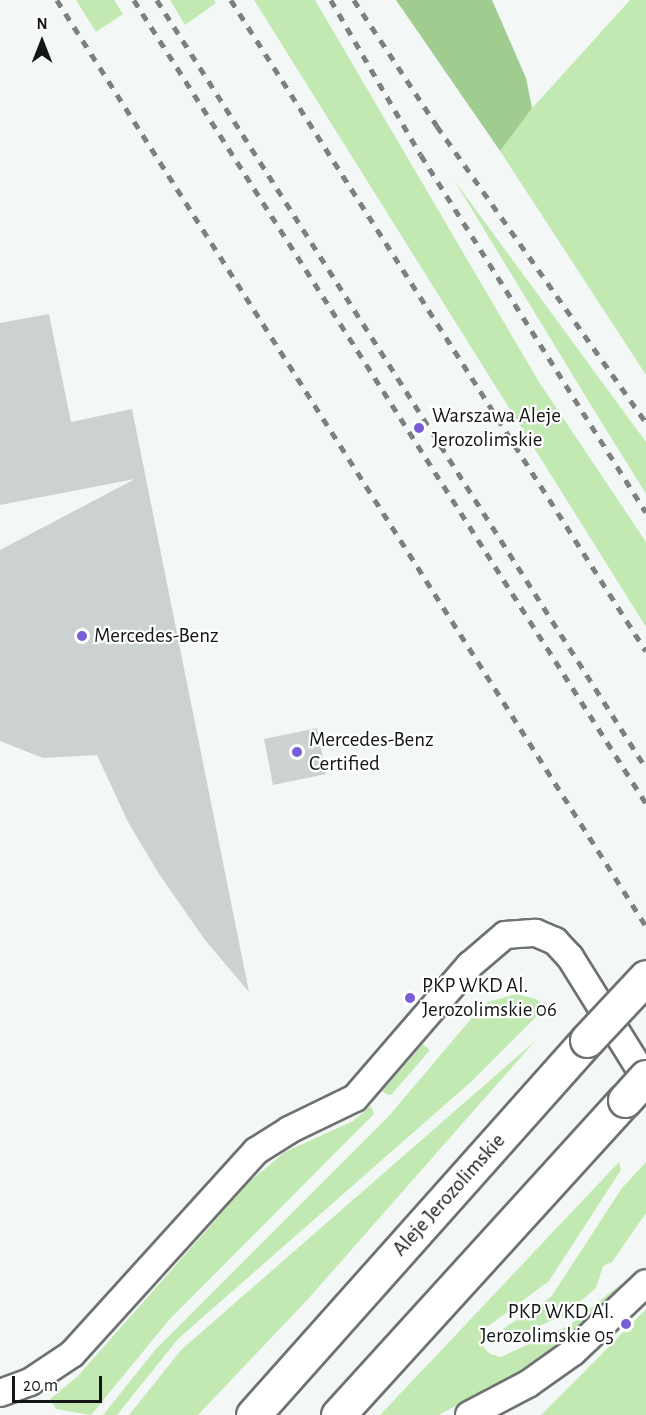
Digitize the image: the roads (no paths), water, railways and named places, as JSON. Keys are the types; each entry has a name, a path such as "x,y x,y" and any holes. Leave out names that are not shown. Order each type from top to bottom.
{"main road":[{"name":"Aleje Jerozolimskie","path":"253,1415 587,1040 646,977"},
{"path":"338,1415 639,1085"}],"street":[{"path":"0,1393 30,1382 72,1354 256,1151 289,1130 355,1098 470,965 506,935 536,933 555,941 570,957 639,1085"},
{"path":"469,1415 528,1384 573,1352 646,1283"}],"railway":[{"path":"57,0 646,926"},
{"path":"134,0 646,803"},
{"path":"157,0 646,768"},
{"path":"231,0 646,651"},
{"path":"331,0 421,155 646,512"},
{"path":"354,0 437,126 646,422"}],"place":[{"name":"Warszawa Aleje Jerozolimskie","path":"419,428"},
{"name":"Mercedes-Benz","path":"82,636"},
{"name":"Mercedes-Benz Certified","path":"297,752"},
{"name":"PKP WKD Al. Jerozolimskie 06","path":"410,998"},
{"name":"PKP WKD Al. Jerozolimskie 05","path":"626,1324"}]}
